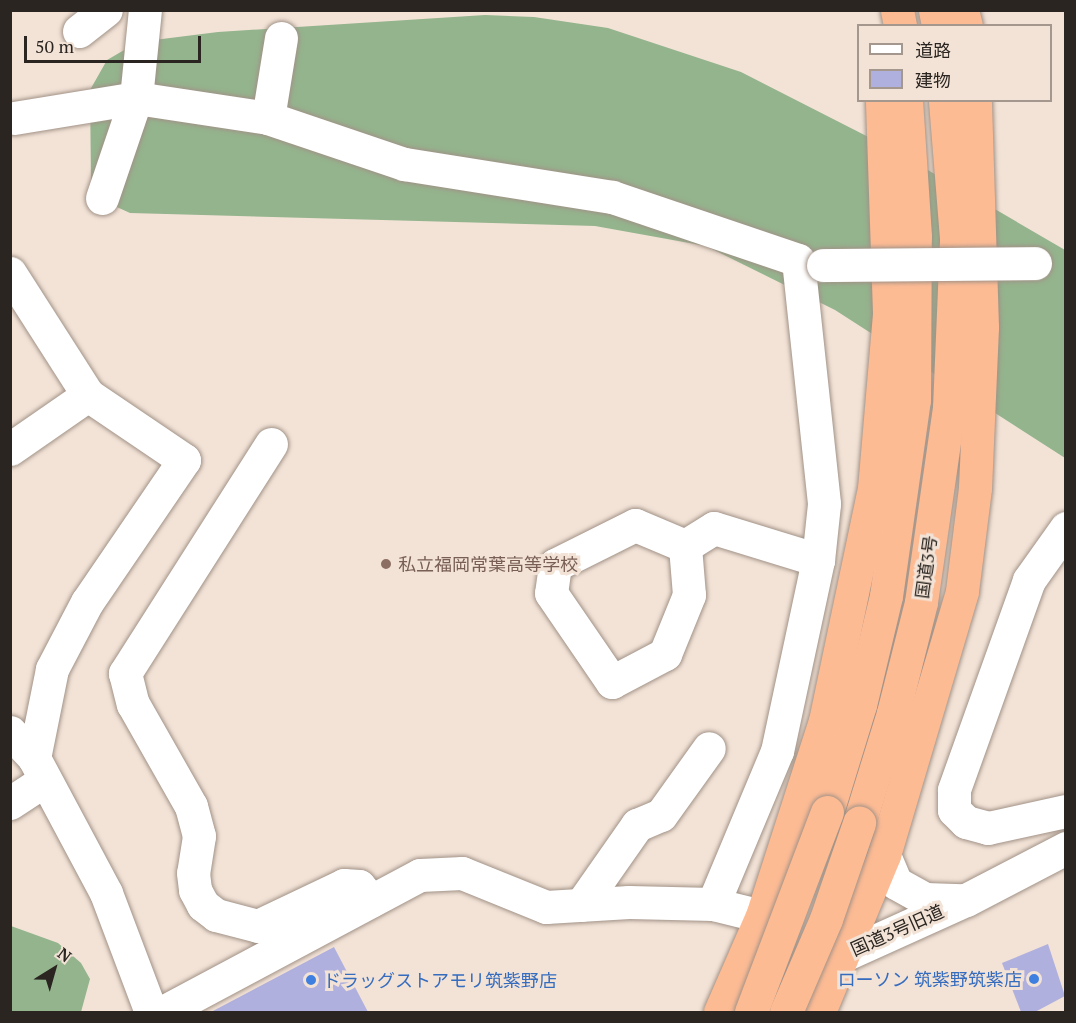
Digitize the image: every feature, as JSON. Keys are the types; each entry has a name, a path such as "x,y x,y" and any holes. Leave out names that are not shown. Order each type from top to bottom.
{"highway":[{"path":"720,1012 762,916 825,721 874,489 889,313 882,102"},
{"name":"国道3号","path":"751,1012 827,812 860,705 886,596 914,400 915,236 906,102"},
{"name":"国道3号","path":"786,1012 826,920 859,823 893,713 921,602 948,408 956,238 945,102"},
{"path":"819,1012 884,855 962,591 975,488 982,327 975,102"}],"street":[{"path":"79,31 106,10"},
{"path":"102,198 136,98 146,10"},
{"path":"268,118 281,38"},
{"path":"14,118 136,98 268,118 404,164 612,197 810,262 1035,263"},
{"path":"713,904 777,751 818,560 824,504 810,262"},
{"path":"10,273 88,395 184,460 87,602 52,669 40,769 10,803"},
{"path":"10,449 88,395"},
{"path":"271,444 125,673 133,704 191,806 199,836 194,873 195,890 203,905 216,915 258,926 344,885 359,886 371,901"},
{"path":"635,525 685,546 689,595 665,654 612,682 551,593 555,565 635,525"},
{"path":"685,546 714,528 818,560"},
{"path":"1065,528 1029,580 954,790 954,810 966,822 988,828 1065,811"},
{"path":"10,732 40,769 106,893 151,1012"},
{"path":"581,904 637,825 661,815 709,748"},
{"name":"国道3号旧道","path":"729,1012 844,953 966,900 1065,848"},
{"path":"884,855 897,884 906,889 925,899 966,900"},
{"path":"163,1012 420,875 462,873 546,907 581,904 713,904 762,916"}],"green space":[{"path":"485,15 534,17 608,28 741,72 890,148 1065,250 1065,458 835,310 706,246 595,226 130,213 108,203 91,183 90,90 107,60 138,42 218,32"},
{"path":"11,926 58,943 81,963 90,979 81,1012 11,1012"}],"building":[{"name":"ローソン 筑紫野筑紫店","path":"1048,944 1065,996 1035,1012 1021,1012 1002,963"},
{"name":"ドラッグストアモリ筑紫野店","path":"334,947 368,1012 211,1012"}],"place":[{"name":"私立福岡常葉高等学校","path":"386,564"},
{"name":"ローソン 筑紫野筑紫店","path":"1034,979"},
{"name":"ドラッグストアモリ筑紫野店","path":"311,980"}]}
